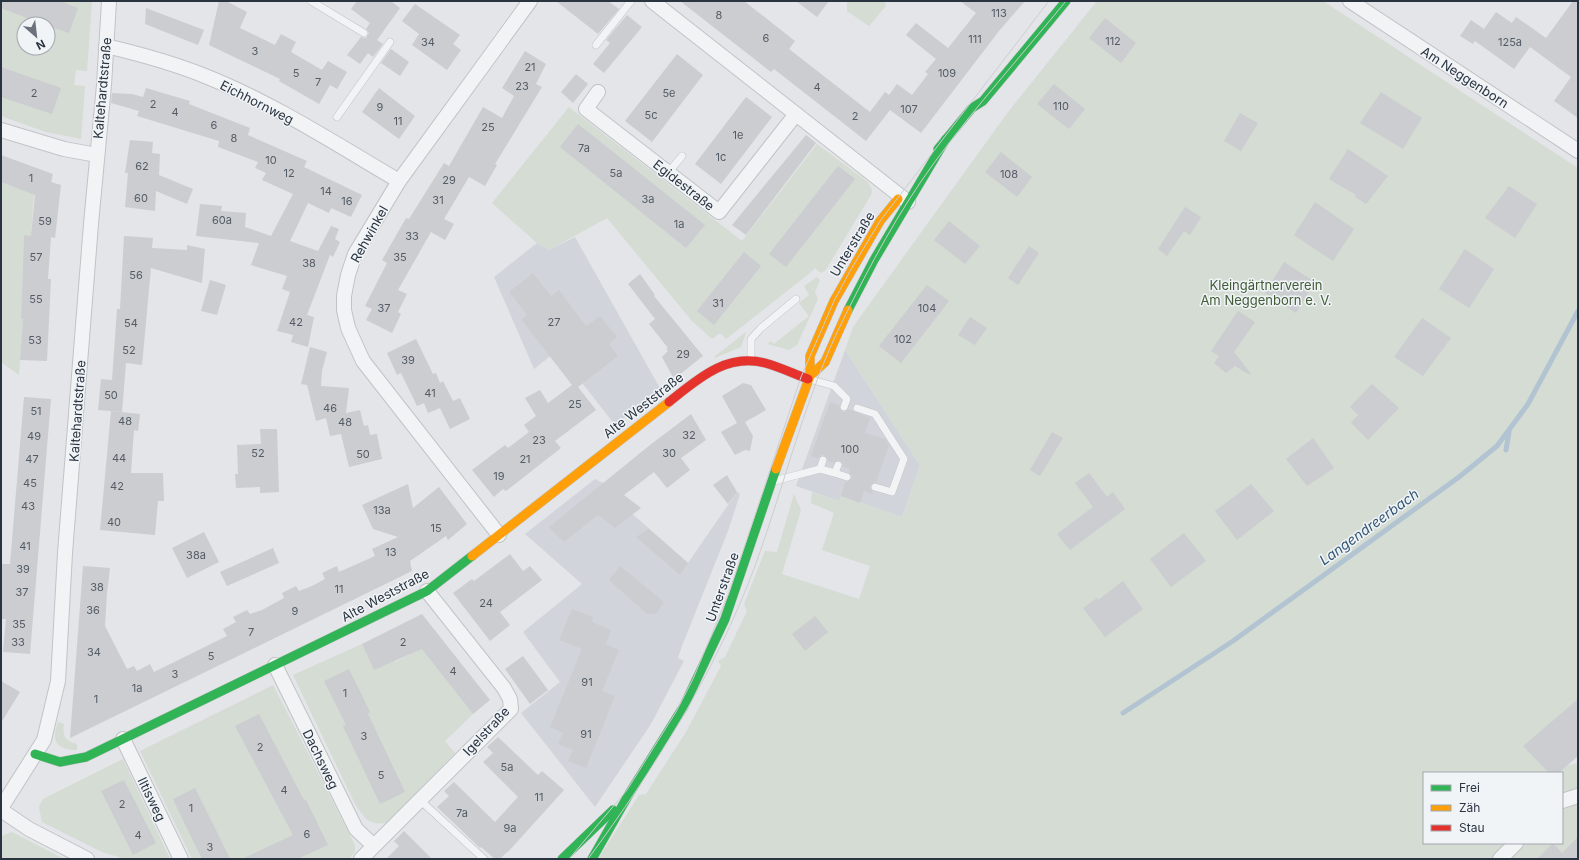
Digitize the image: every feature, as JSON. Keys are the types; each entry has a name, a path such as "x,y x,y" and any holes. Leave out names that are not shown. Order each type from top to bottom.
{"main road":[{"name":"Unterstraße","path":"809,378 825,362 844,318 878,254 904,199 946,139 972,108 983,101 1066,1"},
{"name":"Unterstraße","path":"972,108 975,95"},
{"name":"Unterstraße","path":"592,859 629,794 681,712 719,632 740,579 772,482 809,378 810,356 834,301 880,221 904,199"},
{"name":"Alte Weststraße","path":"35,754 53,761 66,763 86,757 427,591 693,383 718,366 735,360 751,359 774,365 809,378"},
{"name":"Unterstraße","path":"562,859 629,794"}],"street":[{"name":"Kaltehardtstraße","path":"1,809 44,740 48,730 58,681 66,553 97,155 104,85 109,1"},
{"name":"Rehwinkel","path":"499,535 363,361 348,328 344,310 344,296 348,275 355,254 398,181 530,1"},
{"path":"652,1 904,199"},
{"name":"Am Neggenborn","path":"1352,1 1578,151"},
{"name":"Eichhornweg","path":"106,46 149,57 207,77 291,118 398,181"},
{"name":"Egidestraße","path":"598,92 586,109 719,212 796,114"},
{"path":"1,130 64,149 97,155"},
{"name":"Igelstraße","path":"361,859 511,708 510,699 504,688 427,591"},
{"name":"Dachsweg","path":"275,665 356,829 374,846"},
{"name":"Iltisweg","path":"123,740 181,859"},
{"path":"1563,800 1578,796"},
{"path":"1,809 29,829 87,859"},
{"path":"1500,859 1515,844"}],"lane":[{"path":"311,1 364,33"},
{"path":"596,45 631,1"},
{"path":"337,117 390,42"},
{"path":"668,173 682,156"},
{"path":"751,359 751,339 761,328 796,299"},
{"path":"809,378 834,386 857,410 875,414 904,459 892,492 875,487"},
{"path":"844,407 846,400"},
{"path":"820,470 823,460"},
{"path":"835,473 838,465"},
{"path":"772,482 820,470 847,477"},
{"path":"420,800 484,859"}],"shaded area":[{"path":"575,237 661,390 615,425 557,351 534,369 494,277 537,243 549,250"},
{"path":"845,350 920,465 902,517 841,496 839,501 796,486"},
{"path":"595,479 603,483 620,503 688,563 737,492 740,494 728,531 682,646 678,658 684,661 651,724 595,807 521,713 560,682 523,632 582,584 525,534"}],"green space":[{"path":"1,1 92,1 87,71 76,70 74,85 85,86 81,139 46,132 1,116"},
{"path":"847,1 885,1 886,6 869,26 847,11"},
{"name":"Kleingärtnerverein Am Neggenborn e. V.","path":"1097,1 1323,1 1578,168 1578,699 1524,746 1548,772 1423,772 1423,844 1563,844 1563,772 1560,772 1567,766 1578,763 1578,859 598,859 639,795 646,794 686,732 721,666 718,661 725,657 747,611 744,604 765,551 777,552 794,494 801,510 782,574 859,599 870,566 822,550 834,513 811,503 812,492 839,501 841,496 902,517 920,465 845,350 853,327 1008,112"},
{"path":"569,107 742,241 817,144 868,182 872,190 871,195 825,271 821,273 815,268 726,339 720,333 712,339 692,321 607,218 549,250 537,243 492,203"},
{"path":"1,182 34,194 31,236 24,235 21,318 23,319 19,375 1,362"},
{"path":"817,277 820,280 815,292 818,299 797,345 789,350 768,344 771,341 774,344 809,316 799,303 809,295 804,286"},
{"path":"746,332 741,347 715,358 715,356"},
{"path":"362,644 374,670 394,660 395,662 417,651 421,647 473,714 445,741 455,753 386,823 370,822 364,817 355,804 293,675"},
{"path":"273,685 355,845 355,852 349,859 192,859 140,751"},
{"path":"58,722 64,724 65,737 67,740 77,744 77,750 64,748 57,743 55,734"},
{"path":"123,759 170,859 125,859 102,852 42,822 39,807 43,799"},
{"path":"12,832 64,859 1,859 1,836"}],"building":[{"path":"1,1 60,1 78,8 69,33 56,29 56,16 22,16 1,8"},
{"path":"219,1 226,1 247,12 240,28 275,45 281,34 296,42 291,52 322,70 328,61 347,72 337,89 330,85 319,104 279,81 280,79 209,45"},
{"path":"357,1 391,1 400,8 377,40 383,44 373,57 368,53 360,64 347,55 361,37 366,38 369,33 366,29 370,23 351,9"},
{"path":"556,1 608,1 619,9 598,34"},
{"path":"680,1 744,1 795,41 789,49 870,112 885,92 889,95 897,84 912,95 928,74 925,72 936,59 906,35 916,23 948,48 976,13 960,1 1025,1 999,31 921,133 890,110 866,141 774,69 771,72"},
{"path":"796,1 829,1 817,17"},
{"path":"1573,1 1578,1 1578,118 1554,101 1571,77 1530,47 1514,69 1475,41 1473,44 1460,36 1471,20 1484,29 1496,12 1512,23 1516,17 1546,38"},
{"path":"415,4 460,35 453,44 461,50 447,70 412,45 419,34 402,21"},
{"path":"146,8 204,30 198,45 145,24"},
{"path":"627,15 642,27 604,73 593,64 610,43 606,40"},
{"path":"1105,18 1136,43 1121,63 1089,38"},
{"path":"391,49 409,62 400,76 381,63"},
{"path":"525,51 546,64 536,84 542,87 495,164 497,165 485,186 469,177 444,219 454,224 445,240 431,232 398,290 407,294 398,312 401,314 392,333 366,320 372,309 365,306 387,263 382,260 406,218 409,219 444,163 449,166 483,107 502,118 514,96 502,88"},
{"path":"677,54 703,75 652,142 625,121"},
{"path":"1,67 61,88 52,114 1,97"},
{"path":"576,74 588,84 573,103 561,92"},
{"path":"1054,84 1085,109 1069,129 1037,104"},
{"path":"146,88 190,101 189,104 250,128 248,135 307,161 304,167 362,195 351,217 331,208 329,213 308,203 290,241 318,251 331,226 339,229 335,239 340,242 333,257 330,255 307,315 314,317 308,347 291,342 293,335 277,331 290,292 282,289 287,276 251,265 259,243 196,236 200,204 222,206 221,211 246,213 245,227 271,236 293,194 262,180 266,173 255,168 258,162 218,147 219,141 137,116 139,111 111,103 112,93 132,94 143,97"},
{"path":"379,88 415,116 399,139 362,112"},
{"path":"1381,92 1422,118 1403,149 1360,123"},
{"path":"746,97 772,117 721,184 695,164"},
{"path":"1240,113 1258,123 1241,151 1224,141"},
{"path":"578,124 705,225 686,248 560,147"},
{"path":"806,135 816,143 746,235 732,225"},
{"path":"130,140 153,142 152,153 160,154 159,175 193,189 187,204 156,191 155,211 125,207 128,173 125,173"},
{"path":"1348,149 1388,176 1366,204 1355,197 1356,195 1329,179"},
{"path":"1001,152 1032,177 1017,197 985,172"},
{"path":"1,155 53,174 51,182 61,185 55,238 51,237 48,279 51,279 47,361 20,360 23,319 21,319 24,235 31,236 35,195 1,182"},
{"path":"838,166 855,179 786,267 769,254"},
{"path":"1509,186 1537,204 1515,238 1485,218"},
{"path":"1315,202 1354,229 1333,261 1294,235"},
{"path":"1185,207 1201,217 1190,235 1184,231 1167,256 1158,249"},
{"path":"949,221 980,246 965,264 934,240"},
{"path":"124,236 153,238 152,248 187,250 187,245 205,249 202,283 151,268 142,365 126,363 122,412 98,410 101,379 112,380 117,309 120,309"},
{"path":"1029,246 1039,253 1018,285 1008,278"},
{"path":"1465,249 1494,269 1469,308 1439,289"},
{"path":"744,252 761,266 714,325 697,311"},
{"path":"1284,262 1315,282 1296,313 1265,293"},
{"path":"533,273 551,296 559,290 586,326 600,316 617,337 609,344 618,356 578,387 596,410 555,441 561,448 506,491 503,489 494,497 472,470 505,445 508,448 529,432 524,425 536,416 525,398 540,390 548,403 572,385 521,319 527,315 509,292"},
{"path":"640,274 655,295 654,296 703,356 674,379 662,357 668,351 666,349 668,348 649,324 655,319 628,284"},
{"path":"210,280 226,285 217,315 201,311"},
{"path":"927,285 949,301 901,363 879,346"},
{"path":"1238,311 1255,322 1234,352 1251,374 1250,375 1235,366 1226,373 1214,363 1219,356 1211,351"},
{"path":"970,317 987,328 975,345 958,335"},
{"path":"1422,318 1451,338 1423,376 1394,357"},
{"path":"416,339 433,374 436,373 440,383 443,381 453,401 460,398 470,419 450,429 440,408 428,413 424,403 417,406 401,373 397,375 387,353"},
{"path":"310,347 327,352 322,371 321,386 349,388 346,413 360,410 364,426 368,425 370,435 377,434 382,459 349,467 341,434 330,436 326,418 316,421 307,385 301,384"},
{"path":"743,383 751,385 766,410 745,422 753,436 750,451 745,450 735,455 721,432 737,423 722,396"},
{"path":"1372,384 1399,408 1368,440 1351,423 1358,415 1350,407"},
{"path":"24,397 51,399 30,654 3,652 6,619 1,619 1,564 10,564"},
{"path":"830,402 839,405 842,412 849,409 870,418 865,433 885,439 889,445 876,482 870,485 870,489 873,492 872,494 864,491 860,503 841,496 845,482 850,481 852,478 849,472 850,469 843,467 842,462 839,460 833,463 828,461 825,455 818,458 811,456"},
{"path":"111,411 140,414 138,431 134,430 131,473 163,473 164,501 158,501 155,535 100,530"},
{"path":"691,414 706,440 681,458 690,470 667,488 654,472 624,495 641,508 615,528 598,515 564,542 549,527 650,445"},
{"path":"260,429 277,429 279,492 260,493 260,487 236,488 235,474 238,474 237,445 261,444"},
{"path":"1052,432 1063,438 1040,476 1030,470"},
{"path":"1313,438 1334,468 1307,486 1286,459"},
{"path":"1089,473 1107,497 1113,492 1125,509 1070,550 1057,534 1093,507 1075,483"},
{"path":"727,475 737,492 728,504 713,485"},
{"path":"408,484 413,508 439,487 467,524 448,540 446,536 410,561 412,571 70,738 83,566 110,568 105,626 127,669 134,666 137,671 150,664 154,672 227,636 223,629 236,622 233,617 247,610 250,614 262,610 284,598 282,593 296,586 299,591 312,586 325,579 322,573 337,566 339,572 375,556 372,549 398,537 373,529 362,505"},
{"path":"1251,484 1274,511 1237,540 1215,511"},
{"path":"649,529 688,563 680,575 636,537"},
{"path":"204,532 219,562 187,578 172,548"},
{"path":"1184,533 1206,561 1171,587 1150,559"},
{"path":"273,548 279,563 227,586 220,572"},
{"path":"510,554 523,571 530,566 542,580 500,612 510,625 490,641 453,593 472,579 474,581"},
{"path":"620,566 664,602 656,614 647,614 609,580"},
{"path":"1123,581 1143,609 1105,637 1083,608 1097,598 1098,600"},
{"path":"572,609 593,617 592,622 611,630 606,644 619,650 602,691 615,696 586,768 568,761 573,750 558,744 563,733 550,727 582,649 559,640"},
{"path":"422,614 490,700 473,714 422,649 374,670 362,644"},
{"path":"815,616 828,632 805,651 792,634"},
{"path":"523,656 548,690 530,704 505,669"},
{"path":"349,669 370,712 368,714 405,792 380,804 343,726 346,725 324,681"},
{"path":"1,681 20,692 1,723"},
{"path":"1578,699 1578,756 1560,772 1548,772 1523,746"},
{"path":"259,714 304,800 306,800 328,845 297,859 242,859 293,835 235,726"},
{"path":"498,737 538,775 542,771 564,790 508,852 500,859 495,859 481,847 480,848 437,807 449,796 444,791 454,782 495,822 518,797 483,762 493,753 487,747"},
{"path":"124,780 156,843 133,855 101,791"},
{"path":"195,788 230,859 202,859 173,799"},
{"path":"404,831 432,859 386,859 399,846 394,841"},
{"path":"1578,837 1578,859 1537,859 1552,844 1554,844 1562,853"}],"waterway":[{"name":"Langendreerbach","path":"1123,713 1233,641 1459,477 1497,446 1528,404 1578,311"},
{"path":"1506,450 1509,432"}],"tram line":[{"path":"569,859 627,790 676,712 693,679 729,593 801,377 834,301 850,271 880,221 1049,1"},
{"path":"588,859 613,825 660,755 702,682 721,644 739,606 755,566 818,378 830,348 864,278 909,200 934,163 982,101 1066,1"}],"traffic: fast":[{"path":"938,149 972,108 983,101 1066,1"},
{"path":"848,310 874,260 946,139"},
{"path":"592,859 629,794 684,706 725,619 776,469"},
{"path":"35,754 60,762 86,757 427,591 472,556"},
{"path":"562,859 613,810"}],"traffic: slow":[{"path":"810,376 810,356 834,301 880,221 898,199"},
{"path":"776,469 810,376 825,362 848,310"},
{"path":"472,556 669,402"}],"traffic: jam":[{"path":"669,402 713,370 738,362 751,361 765,363 808,379"}]}
